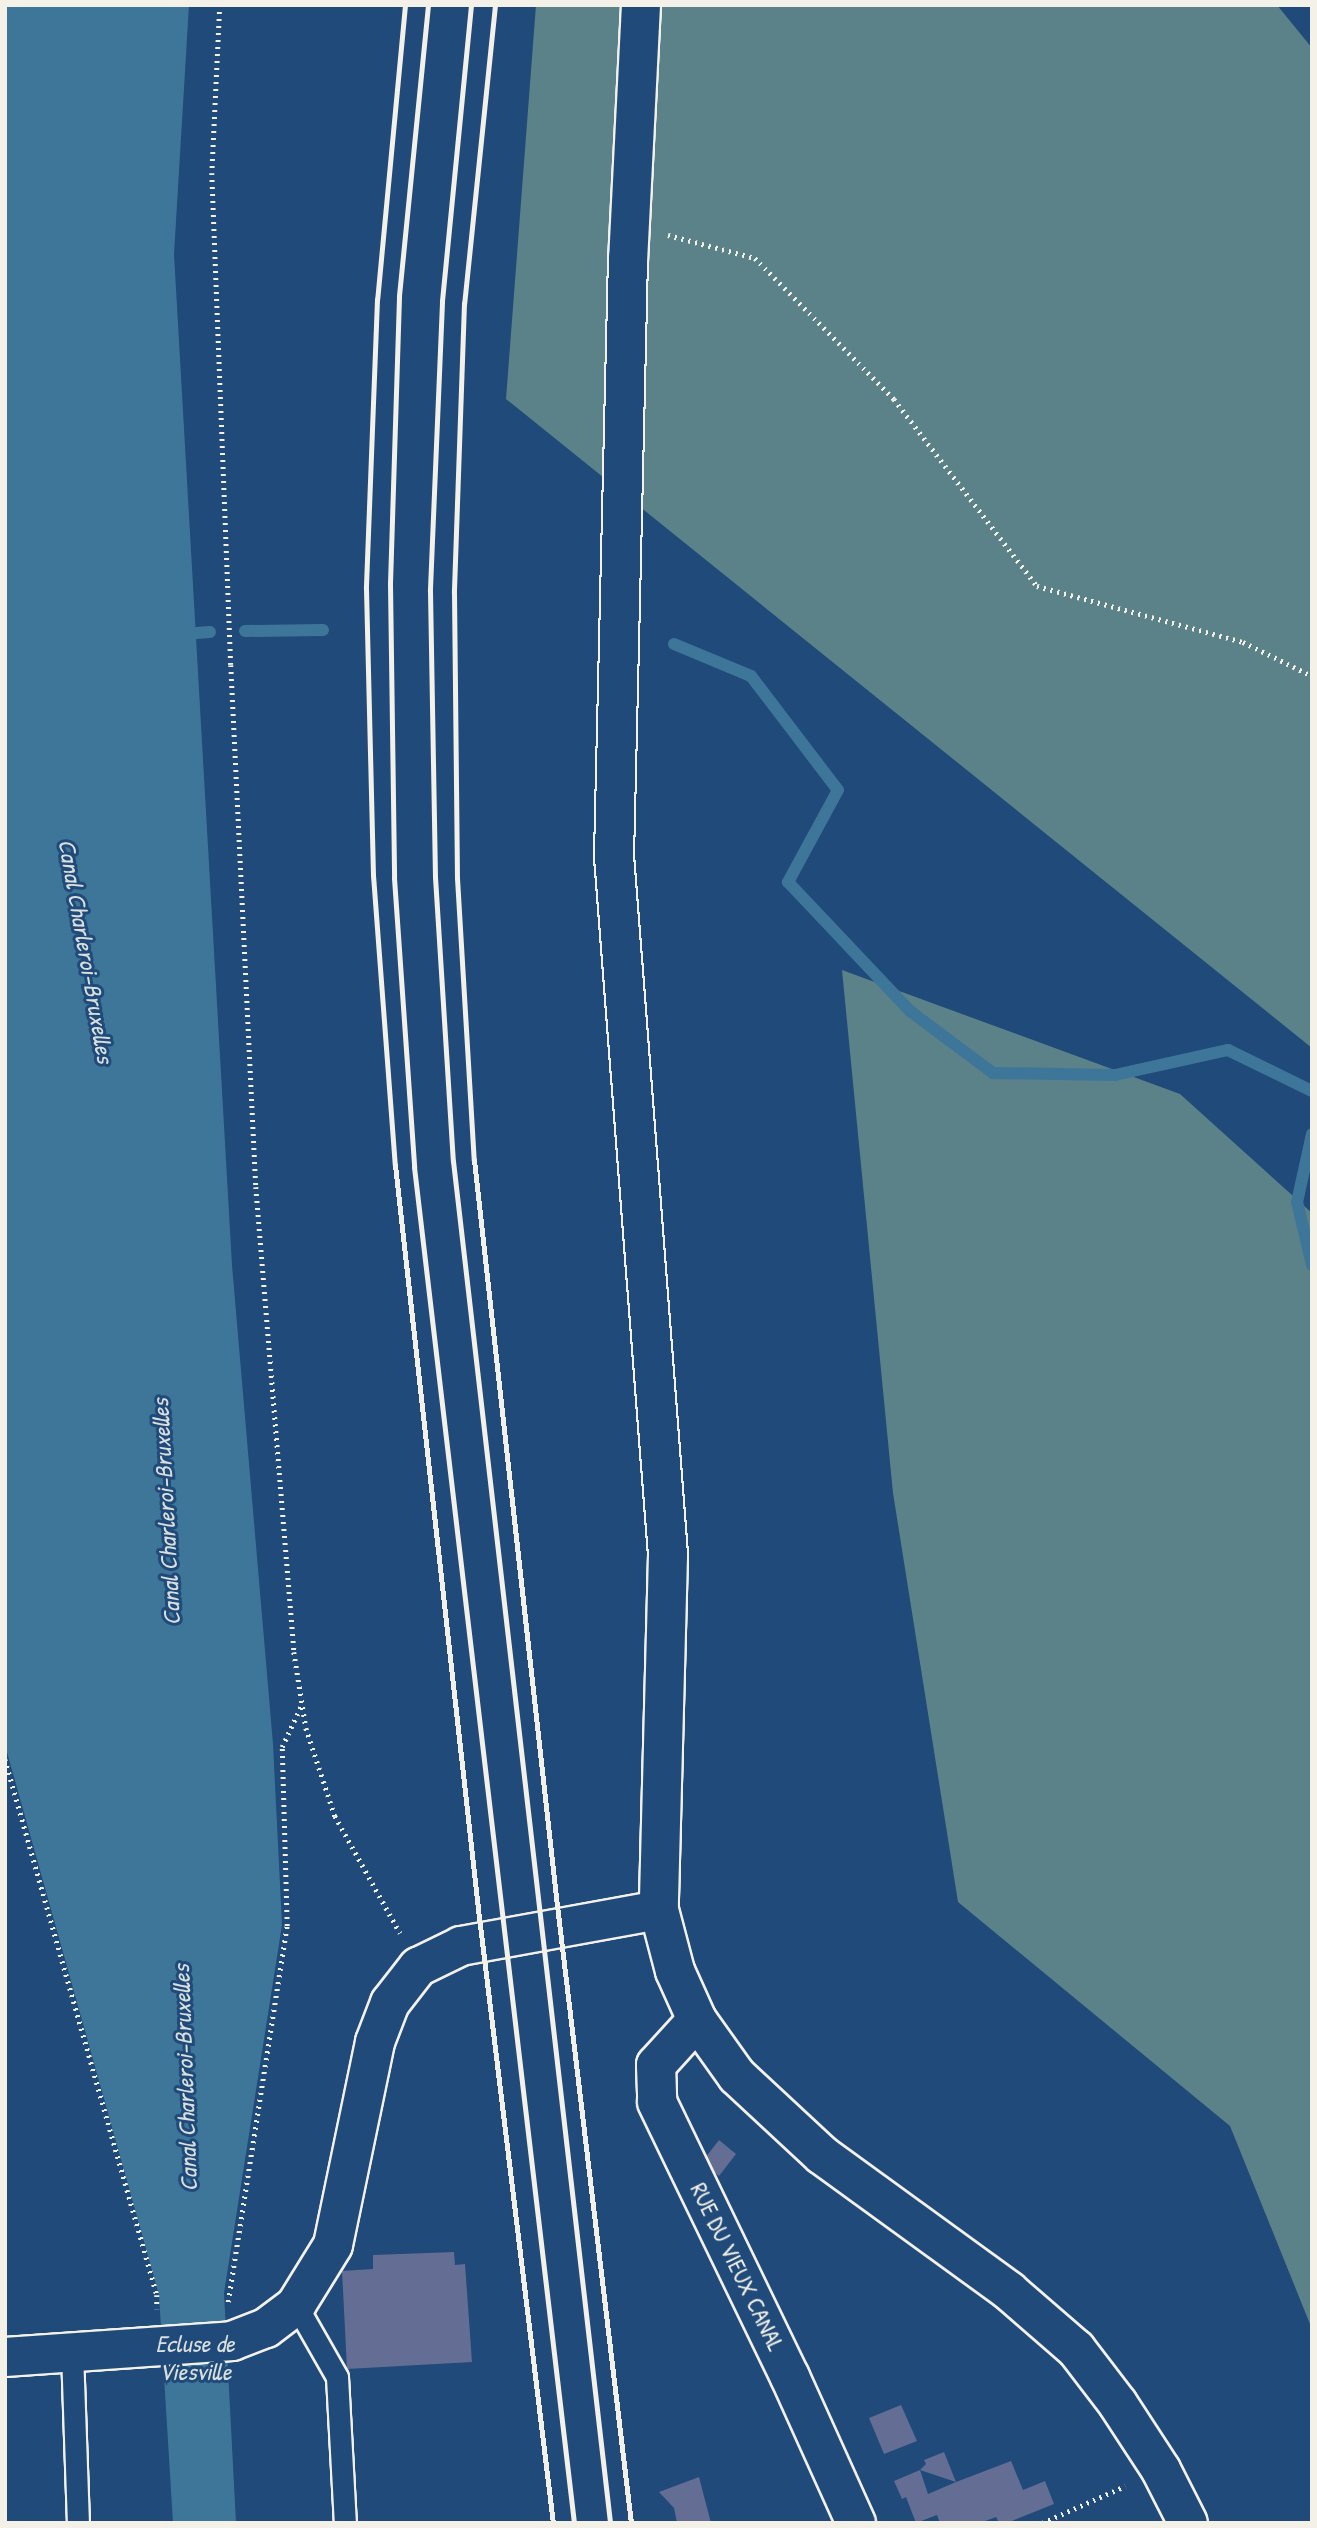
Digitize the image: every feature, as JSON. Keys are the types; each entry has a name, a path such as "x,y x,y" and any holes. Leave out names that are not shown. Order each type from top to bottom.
{"street":[{"path":"641,5 630,226 614,856 668,1555 659,1910 675,1971 696,2020 737,2076 822,2155 1009,2291 1076,2349 1118,2404 1161,2470 1188,2523"},
{"path":"5,2357 158,2349 232,2341 265,2328 296,2305 333,2245 379,2032 390,2003 418,1968 461,1945 659,1910"},
{"name":"RUE DU VIEUX CANAL","path":"696,2020 656,2065 657,2102 784,2365 856,2523"}],"lane":[{"path":"296,2305 337,2377 345,2523"},
{"path":"72,2352 78,2523"}],"path":[{"path":"220,5 212,173 231,679 254,1146 293,1638 306,1728 335,1816 418,1968"},
{"path":"630,226 755,258 894,400 1037,586 1243,642 1312,676"},
{"path":"227,2294 287,1926 282,1747 302,1703"},
{"path":"5,1759 157,2295"},
{"path":"1042,2523 1161,2470"}],"green space":[{"path":"536,5 1277,5 1312,48 1312,1048 506,399"},
{"path":"842,970 1180,1094 1312,1213 1312,2329 1230,2126 958,1902 893,1493"}],"water":[{"path":"5,5 189,5 174,254 232,1265 273,1744 282,1925 224,2293 236,2523 173,2523 159,2295 5,1745"}],"building":[{"path":"719,2140 736,2154 719,2176 702,2162"},
{"path":"454,2252 455,2265 465,2264 472,2362 347,2369 342,2271 373,2269 373,2255"},
{"path":"901,2405 917,2441 884,2454 869,2418"},
{"path":"944,2452 956,2482 920,2470 926,2464 924,2460"},
{"path":"1011,2461 1023,2490 1045,2481 1054,2504 1007,2523 999,2523 996,2517 980,2523 940,2523 937,2515 916,2523 906,2497 902,2499 894,2481 920,2470 928,2494"},
{"path":"699,2477 711,2523 677,2523 674,2508 659,2492"}],"waterway":[{"path":"245,631 323,630"},
{"path":"182,634 210,632"},
{"path":"674,644 751,676 838,790 788,882 910,1011 993,1073 1115,1075 1228,1050 1312,1091"},
{"path":"1312,1134 1297,1202 1312,1265"}],"railway":[{"path":"405,5 377,299 366,589 373,875 395,1165 478,1909 553,2523"},
{"path":"428,5 399,297 390,584 394,878 414,1167 574,2523"},
{"path":"471,5 442,302 430,591 435,877 453,1161 610,2523"},
{"path":"495,5 464,303 454,593 457,878 474,1160 556,1897 631,2523"}],"water label":[{"name":"Canal Charleroi-Bruxelles","path":"86,951"},
{"name":"Canal Charleroi-Bruxelles","path":"166,1512"},
{"name":"Canal Charleroi-Bruxelles","path":"185,2078"},
{"name":"Ecluse de Viesville","path":"195,2358"}]}
